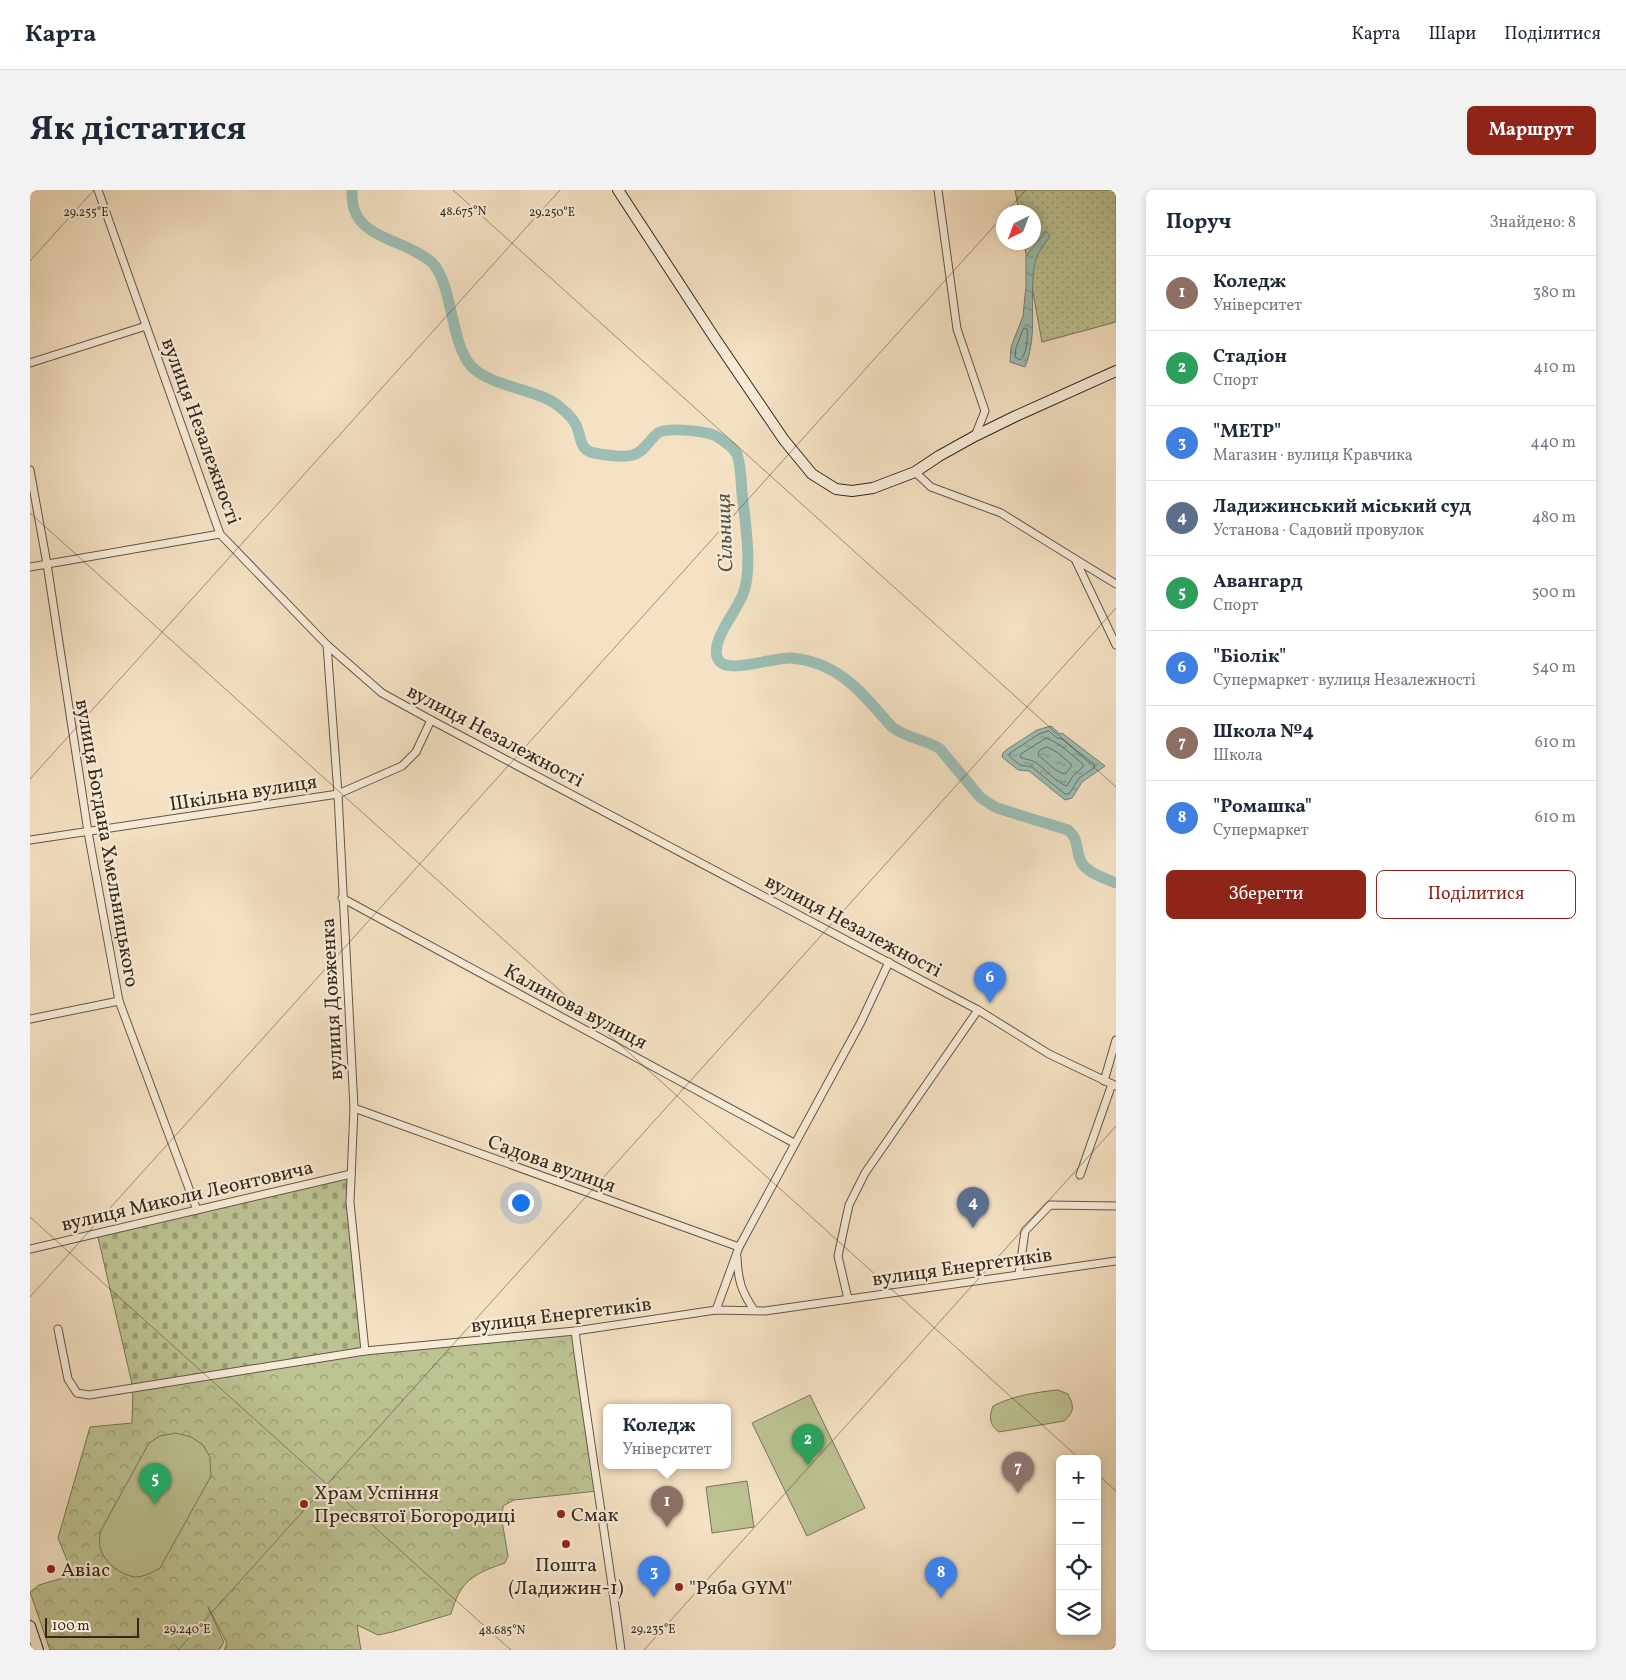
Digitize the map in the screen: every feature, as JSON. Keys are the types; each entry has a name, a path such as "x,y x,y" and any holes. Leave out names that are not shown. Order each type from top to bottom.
{"street":[{"name":"вулиця Незалежності","path":"98,190 220,534 327,645 382,692 431,720 978,1010 1049,1054 1114,1085"},
{"path":"618,190 778,432 812,474 836,489 852,491 873,488 915,472 975,436 1116,371"},
{"path":"938,190 957,329 985,411 975,436"},
{"path":"30,363 146,326"},
{"name":"вулиця Богдана Хмельницького","path":"30,470 47,564 88,832 119,1001 197,1210"},
{"path":"915,472 931,486 1002,513 1116,584"},
{"path":"30,567 220,534"},
{"path":"1075,559 1116,646"},
{"name":"вулиця Довженка","path":"327,645 338,794 354,1108 350,1202 365,1351"},
{"name":"Шкільна вулиця","path":"30,840 338,794 402,766 416,752 431,720"},
{"name":"Калинова вулиця","path":"342,898 794,1143"},
{"path":"716,1310 738,1251 794,1143 861,1022 889,962"},
{"path":"30,1019 119,1001"},
{"path":"848,1299 838,1256 849,1205 865,1173 978,1010"},
{"path":"1104,1081 1116,1040"},
{"path":"1080,1176 1114,1085"},
{"name":"Садова вулиця","path":"354,1108 738,1251"},
{"name":"вулиця Миколи Леонтовича","path":"30,1249 351,1174"},
{"path":"1019,1274 1025,1230 1050,1205 1116,1206"},
{"path":"738,1251 738,1280 745,1298 754,1310"},
{"name":"вулиця Енергетиків","path":"58,1329 68,1379 77,1393 89,1395 365,1351 576,1331 716,1310 765,1311 1116,1261"},
{"path":"576,1331 595,1480 621,1650"},
{"path":"30,1626 38,1650"}],"green space":[{"path":"1015,190 1116,190 1116,322 1042,342 1025,250 1041,250 1041,205 1018,205"},
{"path":"351,1174 365,1351 133,1388 97,1233"},
{"path":"575,1331 597,1491 514,1500 503,1506 502,1521 508,1556 505,1563 484,1571 469,1580 459,1594 451,1614 378,1635 357,1625 361,1650 224,1650 227,1643 208,1607 224,1642 219,1650 50,1650 30,1592 39,1585 73,1575 58,1538 90,1427 132,1423 133,1388 365,1351"},
{"path":"1058,1390 1068,1394 1072,1405 1072,1412 1064,1421 999,1432 993,1426 991,1413 993,1406 1025,1395"},
{"path":"810,1395 865,1508 807,1536 752,1423"},
{"path":"176,1433 191,1437 203,1445 210,1457 211,1476 160,1568 142,1576 129,1576 118,1571 105,1558 100,1548 100,1532 149,1443 160,1436"},
{"path":"747,1481 754,1527 712,1533 706,1487"}],"water":[{"path":"1046,231 1050,236 1041,250 1041,237"},
{"path":"1031,250 1041,250 1035,263 1033,276 1031,341 1025,367 1010,362 1011,347 1023,316 1026,256"},
{"path":"1051,726 1105,766 1082,782 1072,798 1065,800 1029,771 1018,770 1002,757 1006,750 1037,730"}],"waterway":[{"name":"Сільниця","path":"352,190 354,209 364,225 381,236 424,256 435,266 445,289 459,344 471,366 480,374 553,402 574,421 585,449 594,453 614,456 633,455 644,448 662,431 684,430 714,435 736,452 741,474 748,558 746,584 743,594 717,644 716,652 718,659 723,664 740,666 792,658 809,661 837,673 860,692 897,731 940,749 980,797 990,804 997,808 1068,830 1075,838 1079,857 1084,866 1095,874 1116,883"}],"place":[{"name":"\"Біолік\"","path":"990,1003"},
{"name":"Ладижинський міський суд","path":"973,1228"},
{"name":"Стадіон","path":"808,1465"},
{"name":"Школа №4","path":"1018,1493"},
{"name":"Авангард","path":"155,1504"},
{"name":"Храм Успіння Пресвятої Богородиці","path":"304,1504"},
{"name":"Смак","path":"561,1514"},
{"name":"Коледж","path":"667,1527"},
{"name":"Пошта (Ладижин-1)","path":"566,1544"},
{"name":"Авіас","path":"51,1569"},
{"name":"\"Ряба GYM\"","path":"679,1587"},
{"name":"\"МЕТР\"","path":"654,1597"},
{"name":"\"Ромашка\"","path":"941,1598"}]}
